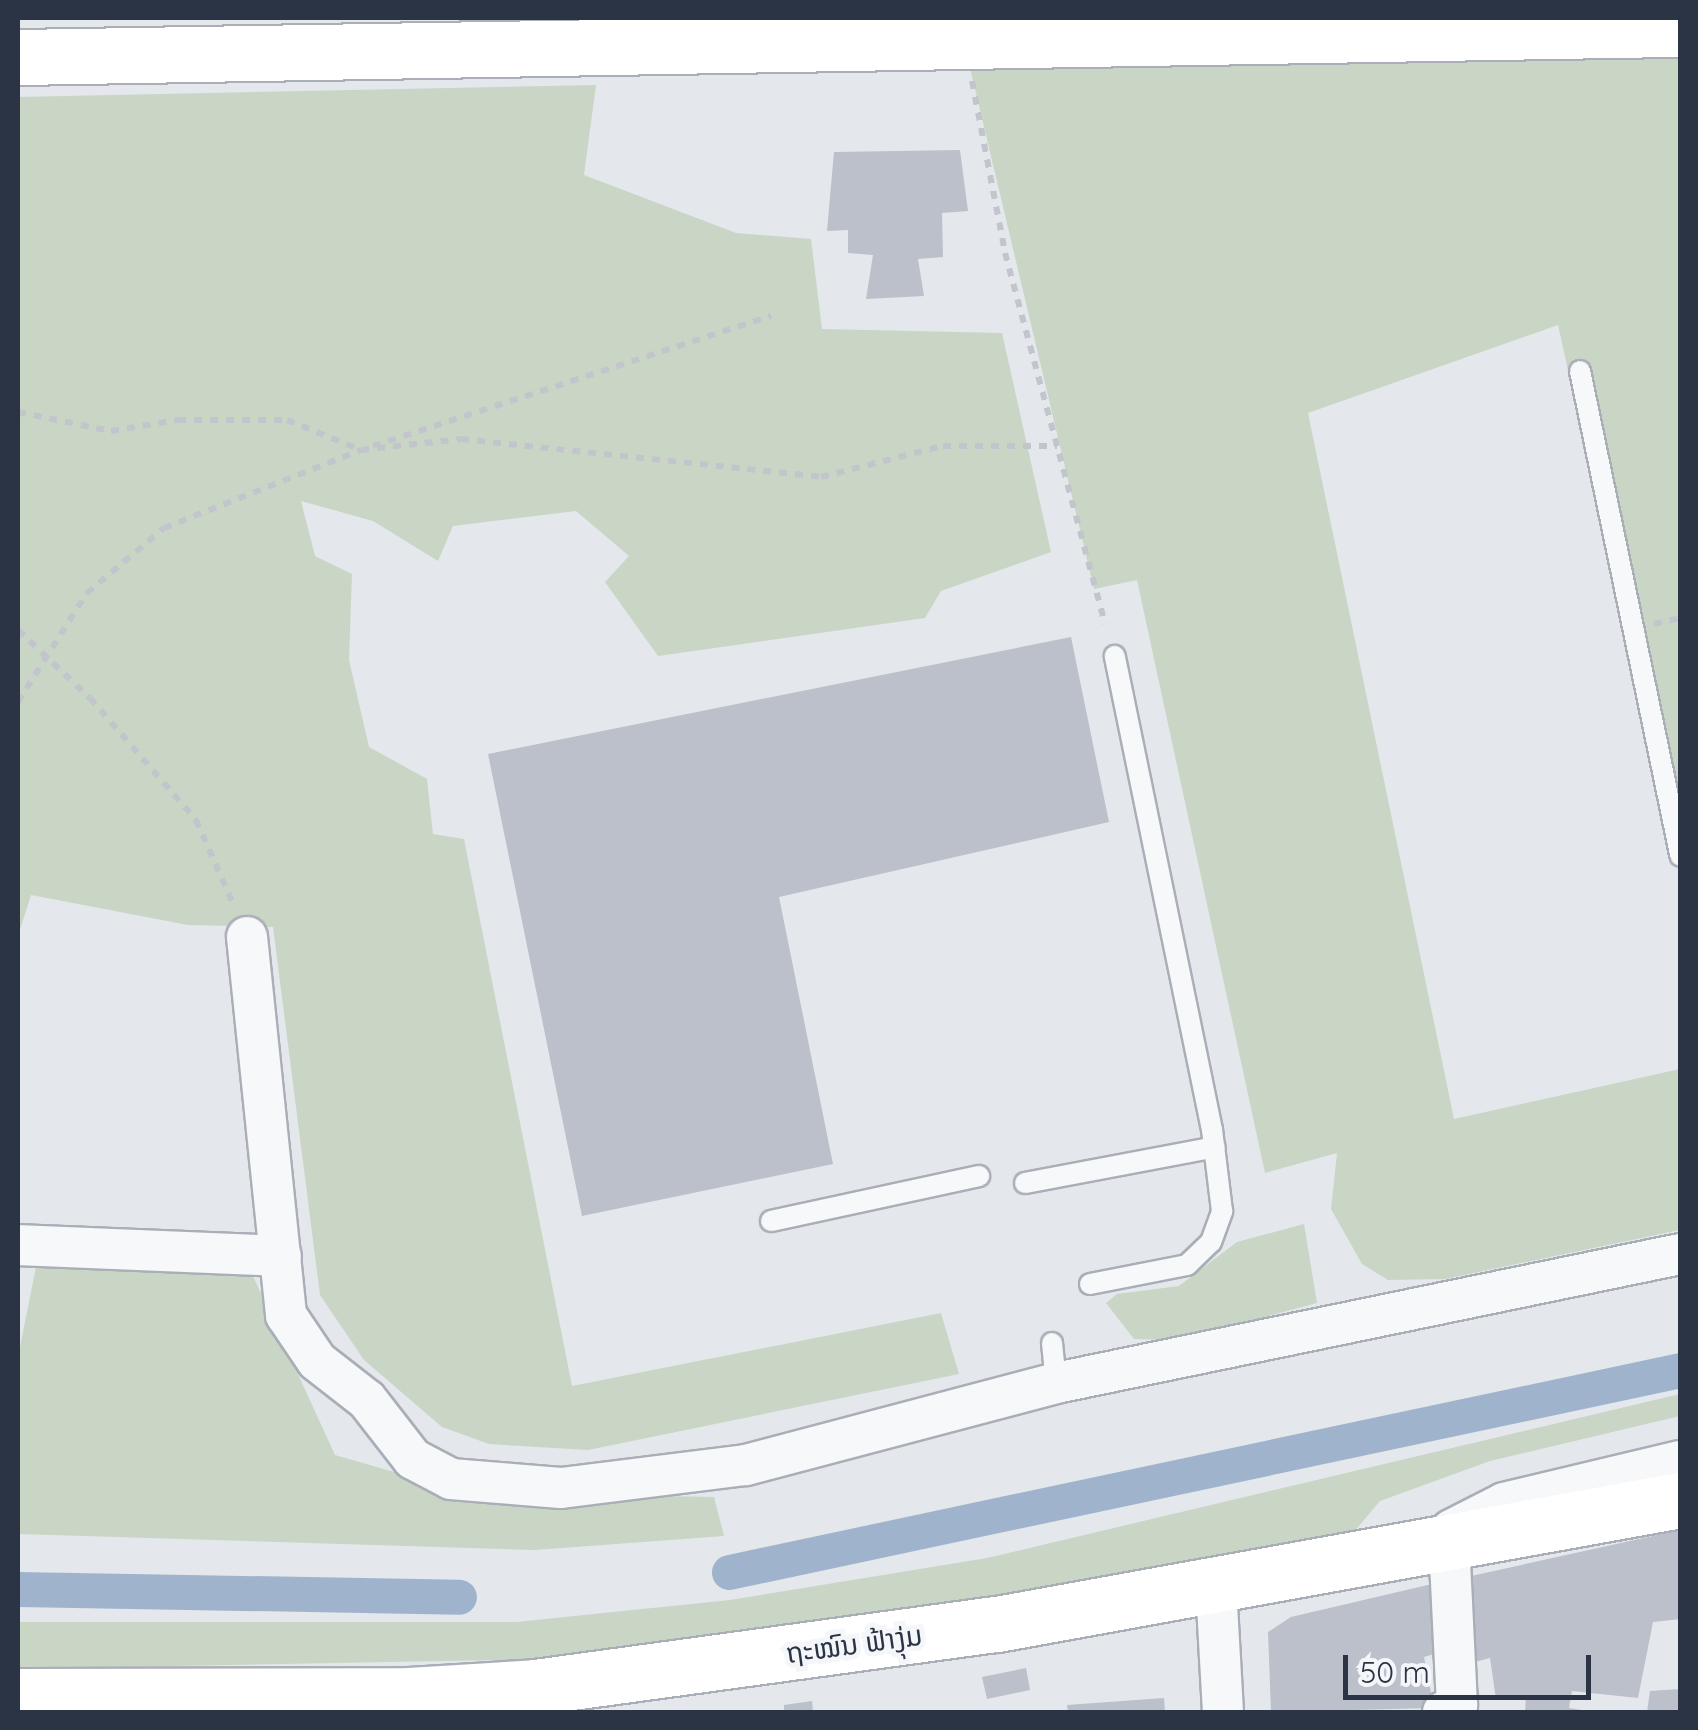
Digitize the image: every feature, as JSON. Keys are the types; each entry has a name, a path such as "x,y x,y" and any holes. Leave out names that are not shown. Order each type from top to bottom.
{"street":[{"path":"18,57 1680,28"},
{"path":"247,936 286,1315 317,1361 367,1400 413,1459 450,1479 561,1488 746,1465 1056,1382 1680,1254"},
{"path":"18,1245 281,1256"},
{"path":"1443,1712 1458,1705 1428,1547 1504,1503 1680,1461"},
{"name":"ຖະໝົນ ຟ້າງຸ່ມ","path":"18,1696 410,1695 537,1700 1216,1587 1680,1500"},
{"path":"1216,1587 1224,1712"}],"lane":[{"path":"1580,371 1680,856"},
{"path":"1090,1284 1187,1265 1211,1242 1222,1211 1214,1146 1115,656"},
{"path":"1025,1183 1214,1146"},
{"path":"771,1221 979,1176"},
{"path":"1052,1342 1056,1382"}],"path":[{"path":"965,41 1005,253 1105,624"},
{"path":"18,702 88,593 164,528 361,450 771,316"},
{"path":"18,412 111,431 178,420 288,420 361,450 461,439 820,477 943,446 1057,446"},
{"path":"18,630 196,820 247,936"}],"green space":[{"path":"1680,51 1680,870 1558,325 1308,413 1454,1119 1680,1069 1680,1230 1445,1279 1388,1280 1362,1264 1331,1209 1337,1153 1265,1173 1137,580 1094,589 970,68"},
{"path":"596,85 584,175 736,233 811,239 822,329 1002,333 1051,552 941,591 925,618 658,656 605,582 629,556 576,511 453,526 438,561 373,521 301,501 315,556 352,574 349,660 369,747 427,779 433,834 464,839 572,1386 941,1313 959,1374 588,1450 489,1444 442,1427 364,1360 320,1295 273,927 188,925 31,895 18,936 18,97"},
{"path":"1304,1224 1317,1303 1179,1340 1134,1339 1106,1303 1117,1294 1179,1286 1237,1242"},
{"path":"37,1262 253,1276 335,1455 464,1492 714,1497 724,1536 535,1550 18,1534 18,1357"},
{"path":"1680,1394 1680,1416 1490,1461 1380,1501 1353,1533 983,1608 557,1659 18,1669 18,1622 516,1622 730,1600 987,1558"}],"building":[{"path":"960,150 968,211 942,213 943,257 918,259 924,296 866,299 873,255 848,253 848,230 827,231 834,152"},
{"path":"1071,637 1109,822 779,897 833,1164 582,1216 488,754"},
{"path":"1680,1530 1680,1619 1653,1622 1638,1698 1572,1691 1569,1708 1594,1712 1525,1712 1526,1696 1496,1699 1490,1658 1471,1663 1462,1578"},
{"path":"1432,1584 1441,1652 1424,1657 1434,1708 1271,1712 1268,1632 1291,1617"},
{"path":"1026,1668 1030,1690 987,1699 982,1677"},
{"path":"1680,1689 1680,1712 1647,1712 1650,1691"},
{"path":"1164,1698 1165,1712 1068,1712 1067,1705"},
{"path":"812,1701 813,1712 784,1712 784,1705"}],"waterway":[{"path":"729,1572 1680,1370"},
{"path":"18,1589 459,1597"}]}
